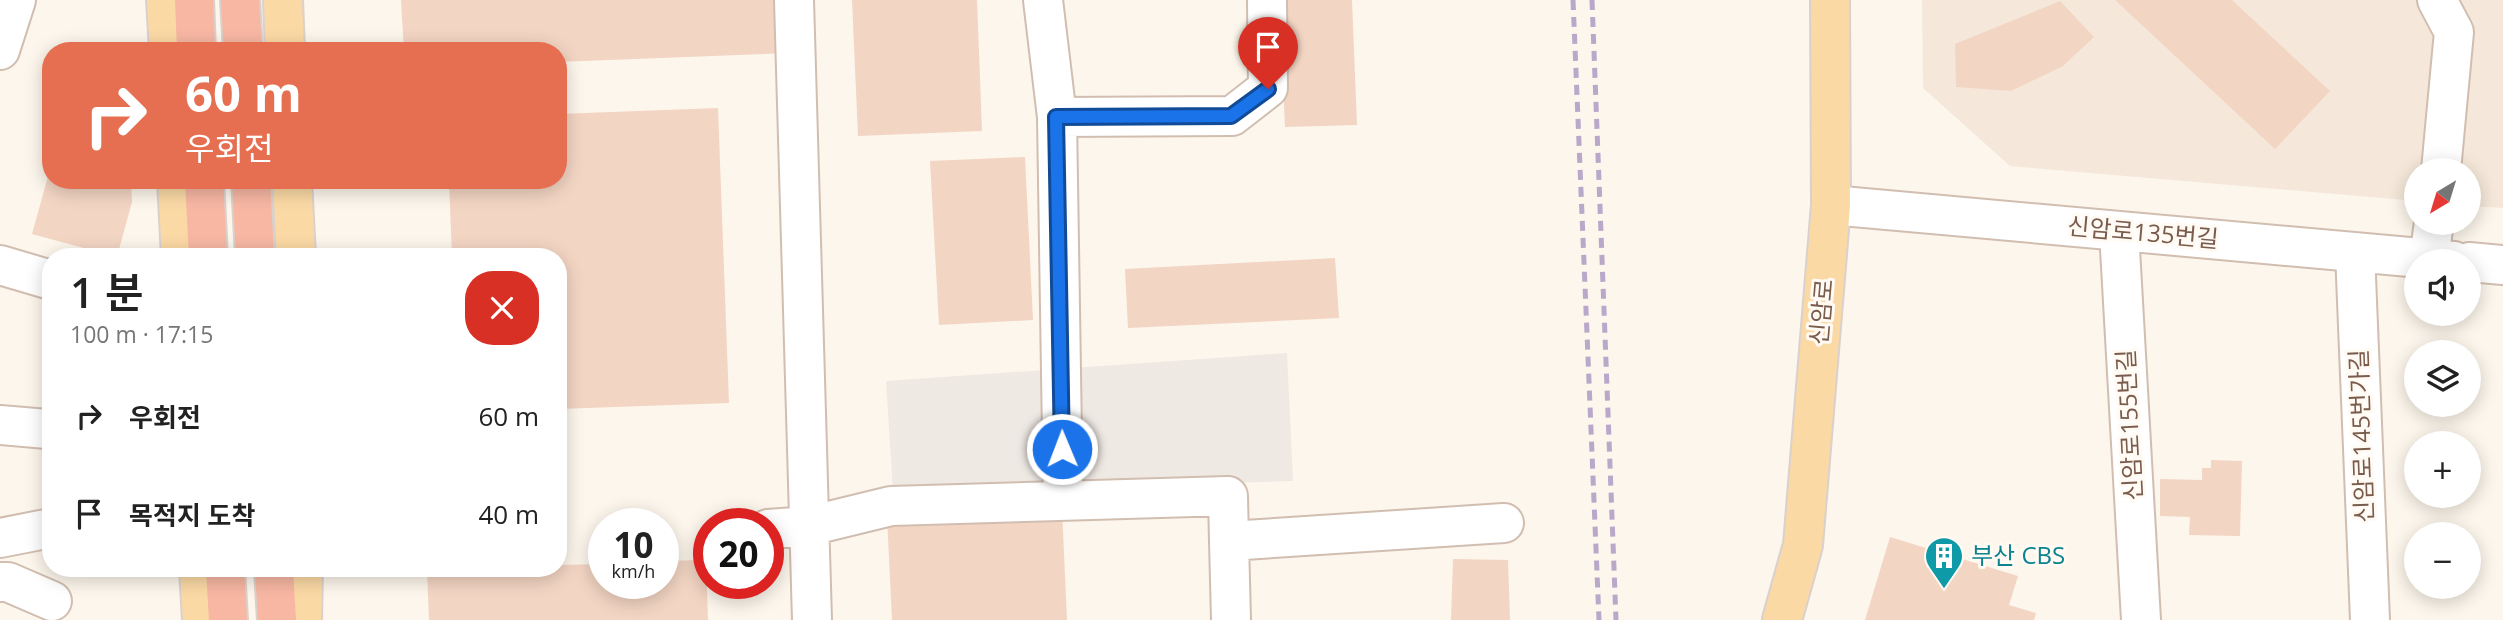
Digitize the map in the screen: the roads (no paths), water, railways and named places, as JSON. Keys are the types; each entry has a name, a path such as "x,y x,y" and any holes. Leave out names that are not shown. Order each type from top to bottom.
{"highway":[{"path":"194,0 196,42"},
{"path":"240,0 242,42"},
{"path":"204,189 208,248"},
{"path":"252,189 255,248"},
{"path":"225,577 228,620"},
{"path":"274,577 277,620"}],"main road":[{"path":"166,0 168,42"},
{"path":"283,0 285,42"},
{"name":"신암로","path":"1782,620 1803,545 1831,205 1830,0"},
{"path":"177,189 181,248"},
{"path":"292,189 296,248"},
{"path":"199,577 202,620"},
{"path":"302,620 303,577"}],"street":[{"path":"0,50 16,0"},
{"path":"794,0 809,526 808,617"},
{"path":"1043,0 1056,117 1063,500"},
{"path":"1056,117 1231,116 1268,89 1267,0"},
{"path":"2437,0 2454,32 2442,158"},
{"name":"신암로135번길","path":"1831,205 2356,252 2439,247"},
{"name":"신암로155번길","path":"2119,230 2141,620"},
{"name":"신암로145번가길","path":"2356,252 2370,620"},
{"path":"2481,263 2503,265"},
{"path":"0,265 42,277"},
{"path":"0,425 42,429"},
{"path":"784,528 809,526 891,506 1228,496 1231,620"},
{"path":"1229,541 1504,523"},
{"path":"0,538 42,530"},
{"path":"0,582 8,582 52,601"}],"railway":[{"path":"1573,0 1599,620"},
{"path":"1592,0 1616,620"}],"place":[{"name":"부산 CBS","path":"1944,590"}]}
